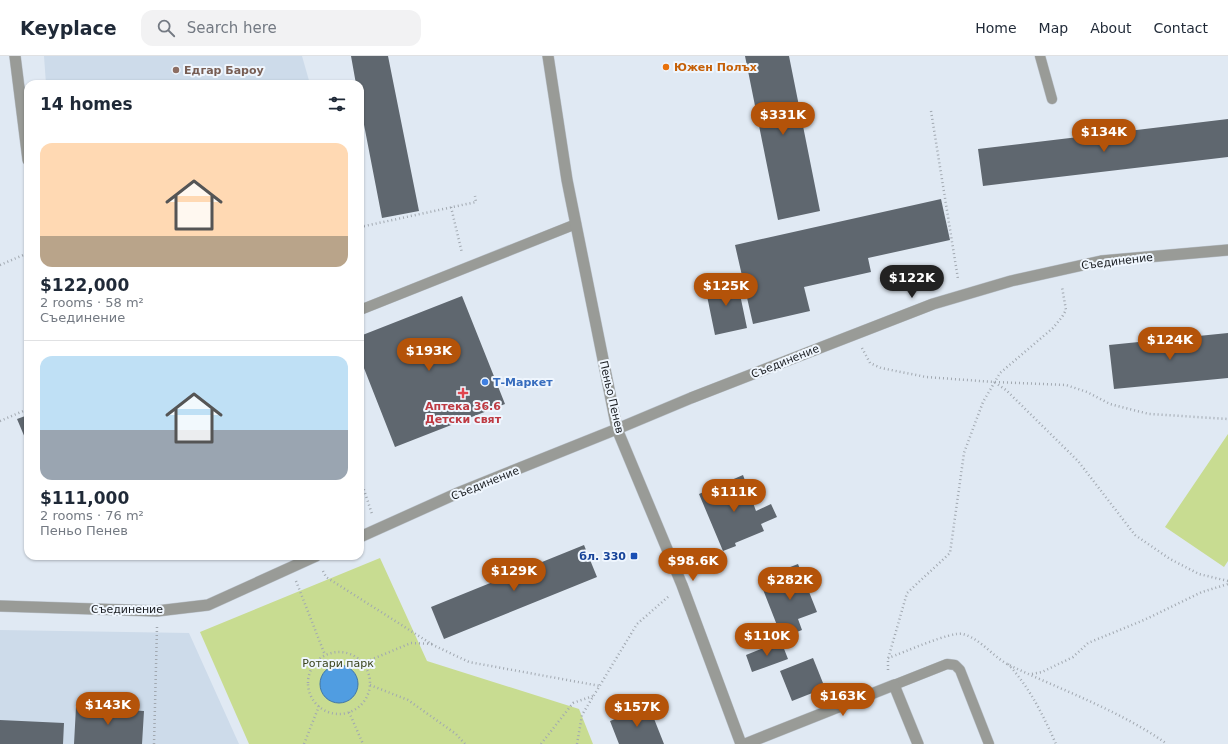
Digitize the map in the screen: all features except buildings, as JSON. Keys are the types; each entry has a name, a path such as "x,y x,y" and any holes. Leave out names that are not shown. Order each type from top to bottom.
{"street":[{"path":"15,56 24,128"},
{"name":"Пеньо Пенев","path":"548,56 576,224 618,430 682,585 741,744"},
{"name":"Съединение","path":"364,535 460,492 618,430 691,398 854,333 933,304 1011,281 1101,261 1228,250"},
{"name":"Съединение","path":"0,606 157,611 208,604 307,560"},
{"path":"745,744 894,685 918,744"}],"lane":[{"path":"1040,56 1052,99"},
{"path":"364,308 576,224"},
{"path":"894,685 947,664 955,665 960,670 989,744"}],"path":[{"path":"931,111 961,296"},
{"path":"364,226 476,202 475,196"},
{"path":"451,207 466,268"},
{"path":"0,265 24,255"},
{"path":"894,685 888,671 888,659 907,593 910,588 950,553 964,453 983,402 994,382 1000,373 1053,328 1066,310 1059,270"},
{"path":"854,333 870,363 881,368 926,378 1066,385 1087,392 1110,404 1149,414 1228,419"},
{"path":"994,382 1006,390 1071,453 1135,534 1170,559 1198,574 1228,582"},
{"path":"0,421 24,411"},
{"path":"364,490 377,529"},
{"path":"317,560 326,577 433,644 469,662 600,686"},
{"path":"290,568 325,655"},
{"path":"1031,674 1042,672 1073,657 1088,643 1144,620 1202,592 1228,582"},
{"path":"576,744 582,715 637,624 682,585"},
{"path":"154,744 157,611"},
{"path":"888,659 950,635 963,634 977,641 1007,664 1024,682 1042,712 1056,744"},
{"path":"363,663 410,643 433,644"},
{"path":"335,652 346,652 355,656 363,663 367,670 370,685 364,702 350,712 339,714 328,712 319,706 310,694 308,679 311,669 317,661 325,655 335,652"},
{"path":"1007,664 1116,715 1167,744"},
{"path":"370,685 408,700 456,734 465,744"},
{"path":"541,744 573,703 594,696"},
{"path":"304,744 319,706"},
{"path":"350,712 363,744"}],"shaded area":[{"name":"Едгар Бароу","path":"44,56 302,56 309,80 46,80"},
{"path":"0,630 189,633 239,744 0,744"}],"green space":[{"path":"1228,434 1228,561 1224,567 1165,527"},
{"name":"Ротари парк","path":"380,558 427,661 579,709 593,744 249,744 200,632"}],"water":[{"path":"335,665 343,665 353,670 357,677 357,691 353,698 343,703 335,703 325,698 323,695 320,688 320,680 325,670 328,668"}],"place":[{"name":"Южен Полъх","path":"666,67"},
{"name":"Едгар Бароу","path":"176,70"},
{"name":"Т-Маркет","path":"485,382"},
{"name":"Аптека 36.6 Детски свят","path":"463,393"},
{"name":"бл. 330","path":"634,556"}]}
